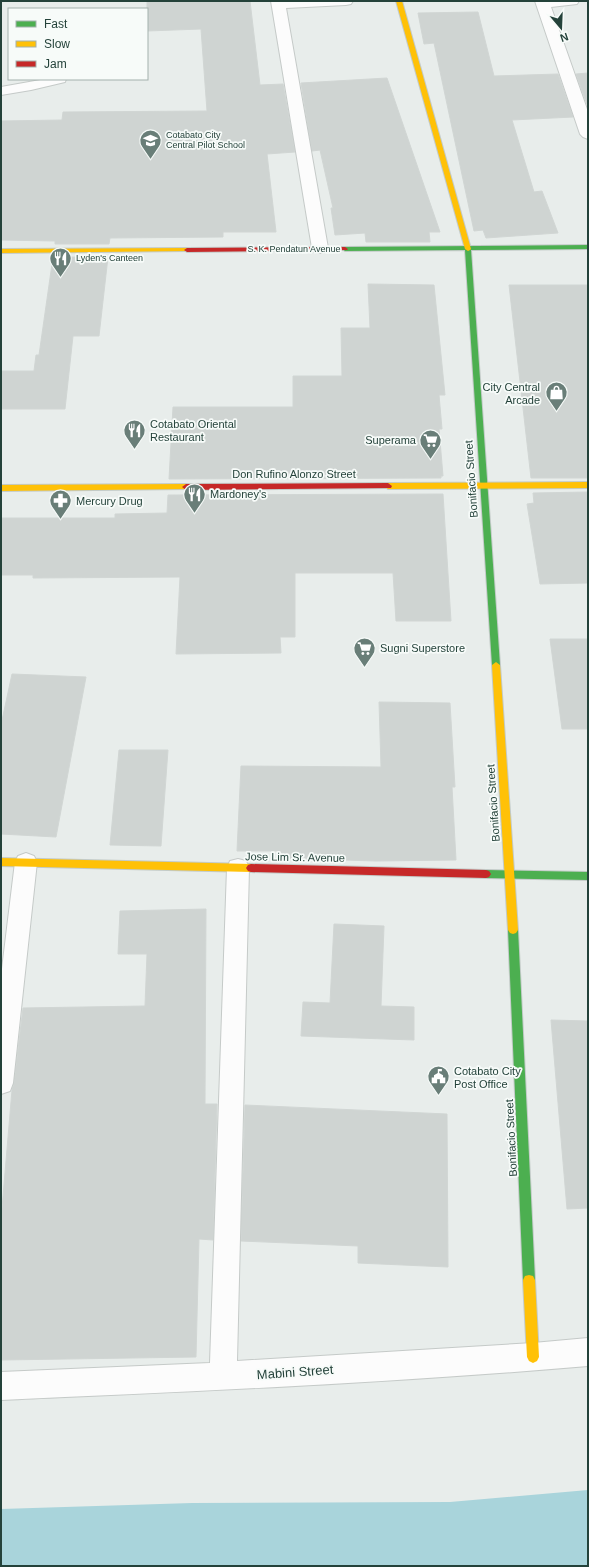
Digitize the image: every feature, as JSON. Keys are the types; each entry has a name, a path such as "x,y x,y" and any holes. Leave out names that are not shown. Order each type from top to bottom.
{"street":[{"path":"320,248 278,2 346,1"},
{"name":"Bonifacio Street","path":"399,1 468,247 510,874 533,1357"},
{"path":"572,1 542,2 588,134"},
{"name":"S. K. Pendatun Avenue","path":"1,251 588,247"},
{"name":"Don Rufino Alonzo Street","path":"1,488 588,484"},
{"name":"Jose Lim Sr. Avenue","path":"1,862 588,876"},
{"path":"1,1083 26,862"},
{"path":"223,1376 238,868"},
{"name":"Mabini Street","path":"1,1386 223,1376 533,1357 588,1352"}],"lane":[{"path":"1,91 42,85 57,80"}],"water":[{"path":"588,1490 588,1566 1,1566 1,1509 192,1503 450,1502"}],"building":[{"name":"Cotabato City Central Pilot School","path":"147,1 250,1 260,85 283,84 295,152 267,154 276,232 223,232 223,237 110,238 109,244 55,244 55,241 1,240 1,121 62,120 63,112 207,111 201,29 148,31"},
{"path":"478,12 494,76 558,74 573,117 512,120 534,192 542,191 558,233 486,238 483,230 474,231 434,43 424,44 418,13"},
{"path":"588,73 588,107 576,74"},
{"path":"387,78 440,232 429,232 430,242 366,242 365,233 335,235 331,208 333,208 320,150 312,151 301,83"},
{"path":"53,257 108,257 99,336 73,336 65,409 1,409 1,371 34,371 36,355 39,355"},
{"path":"368,284 434,285 445,395 439,395 442,429 439,429 443,476 441,476 441,478 169,479 173,407 293,407 293,376 342,376 341,328 370,328"},
{"name":"City Central Arcade","path":"509,285 588,285 588,478 531,478"},
{"path":"588,492 588,583 540,584 527,504 534,503 533,493"},
{"path":"443,494 451,621 396,621 393,573 295,573 295,637 280,637 281,653 176,654 180,577 33,578 33,575 1,575 1,518 115,518 115,514 167,513 168,495"},
{"path":"550,639 588,639 588,729 562,729"},
{"path":"12,674 86,677 56,837 1,834 1,725"},
{"path":"379,702 450,703 455,787 452,787 456,860 376,861 279,858 279,851 237,851 241,766 381,767"},
{"path":"119,750 168,750 161,846 110,845"},
{"path":"206,909 205,1104 217,1104 213,1240 199,1239 196,1357 1,1360 1,1220 12,1090 23,1008 145,1006 147,954 118,954 120,911"},
{"path":"334,924 384,926 381,1006 414,1007 414,1040 301,1036 303,1002 330,1003"},
{"path":"551,1020 588,1021 588,1208 567,1209"},
{"path":"245,1105 447,1114 448,1267 358,1263 358,1246 241,1241"}],"traffic: fast":[{"path":"345,249 588,247"},
{"path":"468,249 496,665"},
{"path":"486,874 588,876"},
{"path":"513,930 529,1280"}],"traffic: slow":[{"path":"399,1 468,249"},
{"path":"1,251 187,250"},
{"path":"388,486 588,485"},
{"path":"1,488 186,487"},
{"path":"496,665 513,930"},
{"path":"1,862 251,868"},
{"path":"529,1280 533,1357"}],"traffic: jam":[{"path":"187,250 345,249"},
{"path":"186,487 388,486"},
{"path":"251,868 486,874"}],"place":[{"name":"Cotabato City Central Pilot School","path":"150,160"},
{"name":"Lyden's Canteen","path":"60,278"},
{"name":"City Central Arcade","path":"556,412"},
{"name":"Cotabato Oriental Restaurant","path":"134,450"},
{"name":"Superama","path":"431,460"},
{"name":"Mardoney's","path":"194,514"},
{"name":"Mercury Drug","path":"60,520"},
{"name":"Sugni Superstore","path":"365,668"},
{"name":"Cotabato City Post Office","path":"439,1096"}]}
